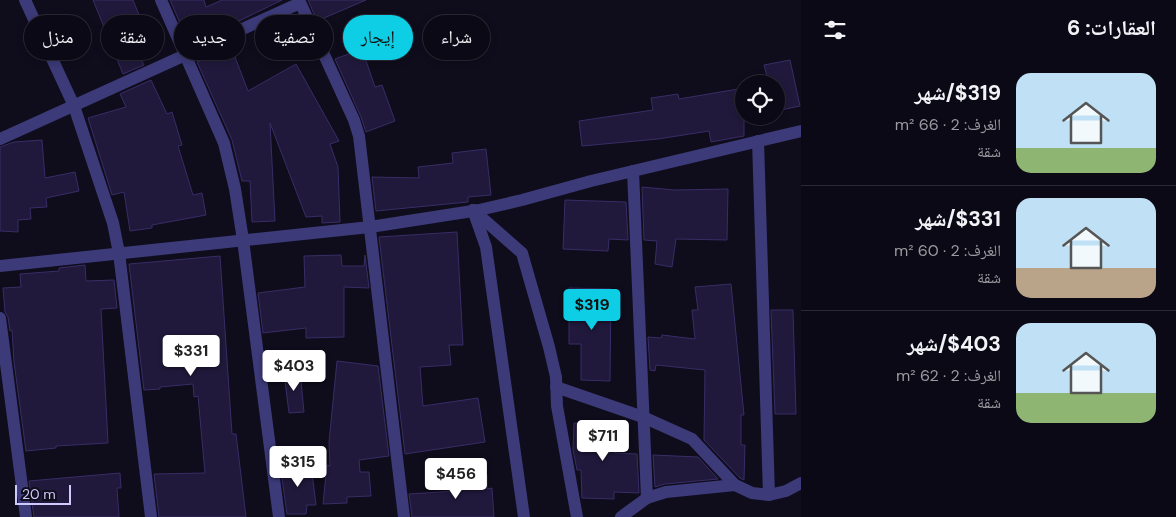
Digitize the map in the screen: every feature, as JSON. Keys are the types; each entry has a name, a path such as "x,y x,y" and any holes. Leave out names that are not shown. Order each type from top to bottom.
{"street":[{"path":"25,0 74,106 113,223 119,253 151,517"},
{"path":"161,0 174,29"},
{"path":"245,28 300,1 354,120 358,136 370,227 404,517"},
{"path":"0,139 177,60"},
{"path":"188,60 224,143 235,189 279,517"},
{"path":"0,266 370,227 473,210 522,200 633,171 801,131"},
{"path":"758,141 768,495"},
{"path":"633,171 647,498"},
{"path":"473,210 522,253 549,347 556,387 557,406 577,517"},
{"path":"473,210 486,247 524,517"},
{"path":"0,318 26,517"},
{"path":"556,387 643,417 692,439 735,484 752,493 768,495 786,491 801,483"},
{"path":"621,517 647,498 666,492 735,484"}],"building":[{"path":"93,0 133,0 139,15 101,15 101,20"},
{"path":"170,0 204,0 206,7 222,0 282,0 245,18 245,15 177,15"},
{"path":"308,0 366,0 331,15 314,15"},
{"path":"343,56 343,60 366,60 375,87 382,85 395,121 366,132 335,59"},
{"path":"117,60 142,60 144,65 123,74"},
{"path":"203,60 236,60 248,91 296,64 339,141 330,144 338,167 340,222 322,223 322,216 306,217 270,123 275,221 252,222 250,181 242,181 232,140 197,62"},
{"path":"790,60 800,106 785,109 785,75 767,75 764,65"},
{"path":"151,80 167,114 172,112 182,145 178,146 193,195 202,193 206,215 152,225 152,228 130,231 124,192 112,195 88,118 126,107 120,94"},
{"path":"735,90 735,125 744,125 744,136 711,142 709,131 658,139 582,146 579,121 653,110 651,98 678,94 679,99"},
{"path":"42,140 45,178 75,172 79,191 46,198 47,207 30,208 31,219 18,220 18,232 0,231 0,147 14,142"},
{"path":"486,149 491,195 468,197 468,202 376,211 372,177 419,178 418,167 453,163 452,153"},
{"path":"642,187 675,190 728,189 727,240 676,239 672,267 655,264 657,241 644,240"},
{"path":"565,200 626,202 628,240 609,239 608,251 563,249"},
{"path":"457,232 463,345 449,345 451,365 420,367 423,406 478,398 485,442 405,454 379,237"},
{"path":"341,255 342,266 364,266 365,255 369,288 344,287 344,337 306,338 306,328 263,333 258,293 305,287 304,256"},
{"path":"220,256 232,434 236,434 246,517 159,517 154,474 205,473 198,396 194,397 193,384 144,390 129,264"},
{"path":"85,265 86,281 114,280 117,308 101,309 108,443 56,446 56,448 26,451 14,362 12,330 10,331 8,317 5,312 3,288 21,287 20,274 59,271 59,268"},
{"path":"731,284 744,415 741,415 741,445 745,445 744,480 704,440 705,370 656,365 655,371 650,370 648,337 661,338 662,335 695,339 692,310 698,310 695,287"},
{"path":"569,288 611,289 610,381 581,380 581,344 569,344"},
{"path":"771,310 793,310 796,414 775,414"},
{"path":"337,361 378,366 389,456 359,460 360,472 369,472 371,496 347,497 347,503 323,504 327,465 330,466 329,442"},
{"path":"300,371 304,412 289,413 284,373"},
{"path":"574,423 616,424 615,453 637,454 639,493 614,492 614,499 582,498 581,470 577,470 573,450"},
{"path":"653,455 698,457 718,479 665,484 655,487"},
{"path":"280,464 311,465 316,505 307,505 306,514 287,514"},
{"path":"120,473 121,488 117,488 119,517 34,517 29,481"},
{"path":"456,474 487,475 487,489 492,488 494,517 412,517 409,494 456,491"}]}
